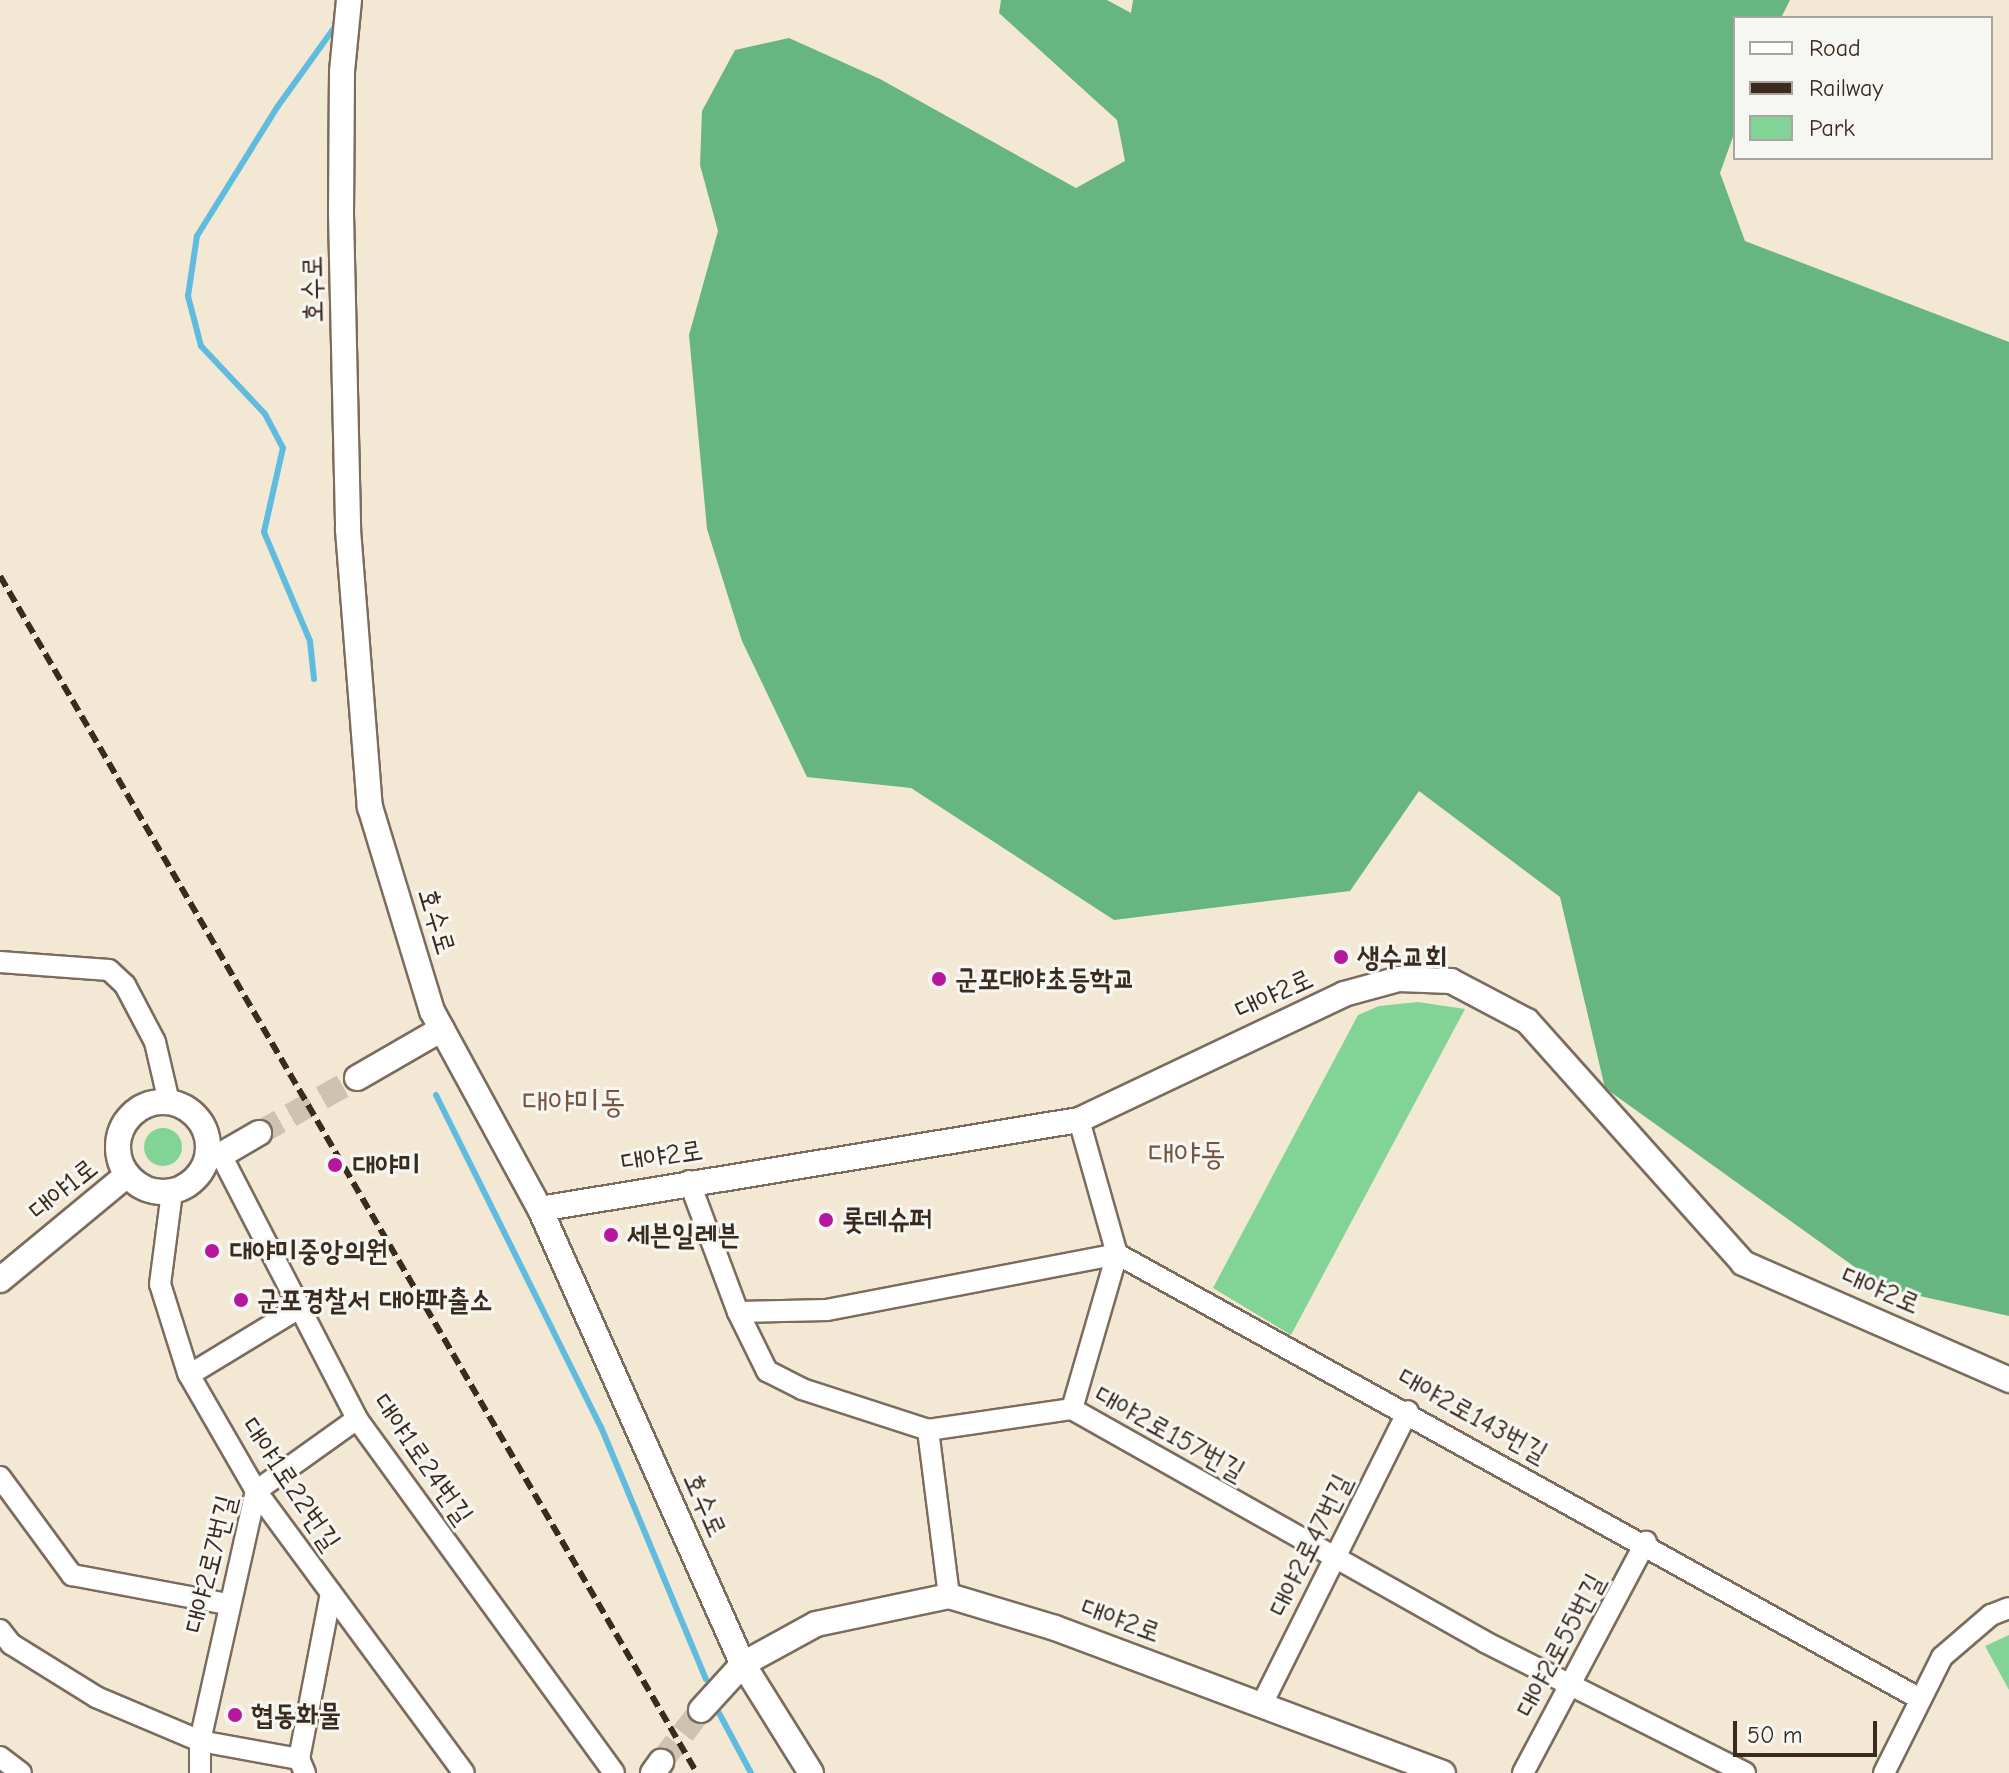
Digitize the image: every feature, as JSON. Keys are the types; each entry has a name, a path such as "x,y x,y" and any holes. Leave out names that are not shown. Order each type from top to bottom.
{"street":[{"name":"호수로","path":"349,0 342,72 348,530 370,807 442,1029 540,1209 743,1664 811,1773"},
{"path":"0,962 109,970 125,985 155,1042 169,1102 193,1114 214,1153"},
{"name":"대야2로","path":"540,1209 689,1181 1079,1120 1344,994 1399,979 1451,981 1527,1021 1743,1263 2009,1380"},
{"path":"357,1078 442,1029"},
{"name":"대야1로","path":"169,1102 151,1103 124,1125 119,1159 127,1175 147,1190 172,1192"},
{"path":"1072,1409 1117,1254 1079,1120"},
{"path":"172,1192 196,1177 214,1153 259,1133"},
{"name":"대야1로24번길","path":"214,1153 357,1419 614,1773"},
{"name":"대야1로","path":"0,1280 127,1175"},
{"name":"대야2로157번길","path":"689,1181 738,1312 767,1371 802,1389 928,1430 1072,1409 1334,1558 1745,1773"},
{"name":"대야1로22번길","path":"172,1192 160,1284 189,1375 256,1491 464,1773"},
{"path":"738,1312 827,1310 1117,1254"},
{"name":"대야2로143번길","path":"1117,1254 1646,1542 1920,1699"},
{"path":"189,1375 299,1308"},
{"name":"대야2로47번길","path":"1262,1704 1408,1411"},
{"name":"대야2로7번길","path":"200,1773 200,1741 227,1604 256,1491 357,1419"},
{"path":"928,1430 949,1596"},
{"path":"0,1477 72,1575 227,1604"},
{"name":"대야2로55번길","path":"1523,1773 1573,1685 1646,1542"},
{"path":"0,1630 11,1644 96,1697 200,1741 302,1766 331,1593"},
{"name":"대야2로","path":"701,1710 743,1664 816,1624 949,1596 1055,1628 1443,1773"},
{"path":"1884,1773 1942,1657 1991,1615 2009,1608"},
{"path":"0,1757 21,1773"}],"green space":[{"path":"1001,0 1107,0 1131,13 1133,0 1790,0 1782,16 1733,16 1733,137 1720,173 1745,241 2009,342 2009,1316 1884,1288 1605,1088 1560,897 1419,791 1350,891 1114,920 911,788 807,777 742,641 707,529 689,335 718,231 700,165 702,111 735,50 789,38 880,79 1076,188 1125,161 1117,120 999,13"},
{"path":"1418,1002 1465,1009 1291,1335 1213,1288 1358,1015 1379,1006"},
{"path":"163,1128 176,1134 182,1147 176,1160 163,1166 150,1160 144,1147 150,1134"},
{"path":"2009,1635 2009,1690 1985,1646"}],"waterway":[{"path":"314,679 310,641 264,532 283,448 265,414 201,346 188,296 197,236 278,106 337,24"},
{"path":"436,1095 601,1427 706,1679"},
{"path":"719,1713 751,1773"}],"tunnel":[{"path":"259,1133 357,1078"},
{"path":"661,1762 701,1710"}],"railway":[{"path":"0,576 697,1773"}],"place":[{"name":"생수교회","path":"1341,957"},
{"name":"군포대야초등학교","path":"939,979"},
{"name":"대야미","path":"335,1165"},
{"name":"롯데슈퍼","path":"826,1220"},
{"name":"세븐일레븐","path":"611,1235"},
{"name":"대야미중앙의원","path":"212,1251"},
{"name":"군포경찰서 대야파출소","path":"241,1300"},
{"name":"협동화물","path":"235,1715"}],"district":[{"name":"대야미동","path":"574,1102"},
{"name":"대야동","path":"1187,1154"}]}
